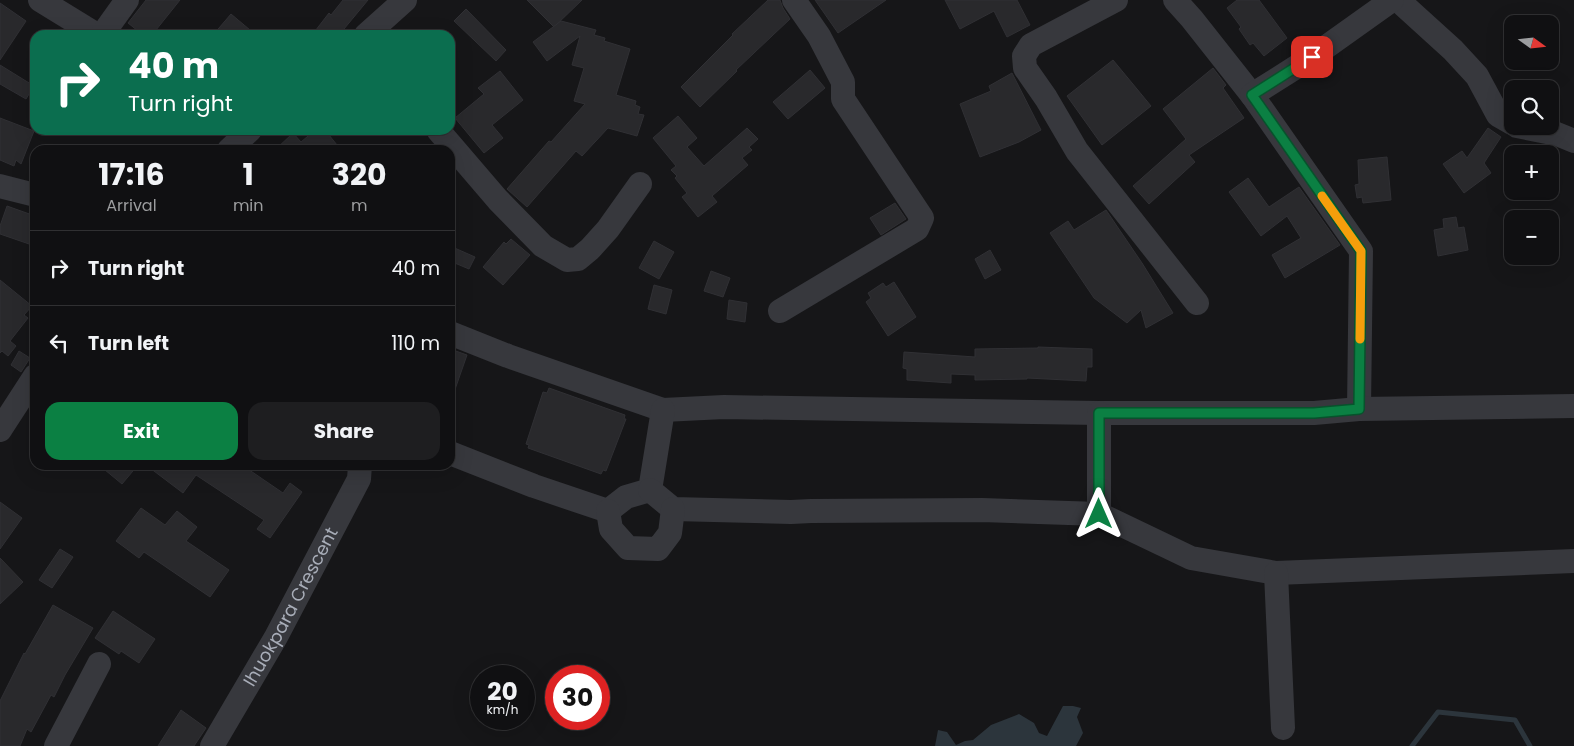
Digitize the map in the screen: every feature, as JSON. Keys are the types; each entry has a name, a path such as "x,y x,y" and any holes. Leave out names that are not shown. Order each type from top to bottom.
{"street":[{"path":"40,0 89,30"},
{"path":"106,30 127,0"},
{"path":"372,30 405,0"},
{"path":"780,311 918,229 922,218 843,99 843,82 820,36 794,0"},
{"path":"1116,0 1031,45 1024,56 1025,68 1046,98 1076,151 1197,303"},
{"path":"1175,0 1252,95 1361,251 1359,409"},
{"path":"1252,95 1312,57 1392,0"},
{"path":"1398,0 1454,50 1477,76 1498,115 1504,119"},
{"path":"1559,134 1574,141"},
{"path":"234,145 245,135"},
{"path":"442,135 451,145"},
{"path":"455,150 498,200 543,246 567,260 578,259 590,249 608,229 640,184"},
{"path":"2,189 30,194"},
{"path":"455,335 508,356 663,410 724,407 1099,413 1314,413 1359,409 1574,406"},
{"path":"0,430 30,384"},
{"path":"650,490 663,410"},
{"path":"1099,413 1099,514"},
{"path":"455,455 534,486 608,511"},
{"name":"Ihuokpara Crescent","path":"212,746 276,637 359,479 360,470"},
{"path":"650,490 673,510 791,512 982,510 1099,514 1192,558 1276,573 1574,561"},
{"path":"608,511 626,497 650,490"},
{"path":"608,511 611,529 628,548 658,549 670,533 673,510"},
{"path":"1276,573 1283,728"},
{"path":"56,746 99,664"}],"shaded area":[{"path":"1063,706 1081,708 1077,717 1083,733 1076,746 935,746 938,730 947,732 956,745 973,740 991,725 1019,714 1034,723 1039,733 1047,736"}],"building":[{"path":"146,0 180,0 156,30 137,30 128,23"},
{"path":"343,0 368,0 343,30 316,30 329,13 331,15"},
{"path":"527,0 582,0 554,27"},
{"path":"768,0 780,0 790,19 700,107 681,87"},
{"path":"815,0 886,0 838,33"},
{"path":"945,0 1017,0 1030,25 1007,37 994,11 960,29"},
{"path":"1237,0 1259,0 1287,38 1264,56 1253,43 1250,45 1239,29 1241,27 1227,8"},
{"path":"0,3 26,21 0,60"},
{"path":"466,9 506,50 496,61 454,21"},
{"path":"231,14 250,30 217,30"},
{"path":"561,21 596,30 594,35 605,38 604,41 630,49 616,95 636,101 635,105 640,107 638,114 644,115 637,136 608,128 582,156 576,151 527,207 507,189 549,141 551,142 585,104 574,101 584,68 572,65 580,36 547,61 533,42"},
{"path":"1113,60 1151,106 1102,145 1067,96"},
{"path":"0,65 30,84 30,92 26,99 0,84"},
{"path":"1213,68 1226,85 1223,88 1244,118 1189,155 1195,162 1149,204 1133,186 1186,139 1163,109"},
{"path":"810,70 825,88 788,119 773,102"},
{"path":"500,71 523,100 492,125 503,138 484,153 455,118 484,94 478,88"},
{"path":"1012,73 1041,130 1019,142 980,157 960,104 991,91 989,86"},
{"path":"678,116 697,138 687,147 704,166 747,128 758,139 749,147 752,150 742,158 748,165 712,196 717,202 698,217 682,197 687,193 671,170 676,166 653,138"},
{"path":"0,118 30,129 30,135 32,135 21,164 16,160 14,166 0,160"},
{"path":"1488,128 1501,137 1484,163 1491,173 1464,193 1443,164 1462,151 1467,158"},
{"path":"291,135 295,135 301,142 309,135 329,135 337,145 280,145"},
{"path":"1387,157 1391,200 1363,203 1362,197 1357,198 1355,185 1359,184 1358,160"},
{"path":"1248,178 1269,207 1299,187 1340,245 1285,278 1272,255 1301,238 1287,216 1261,236 1229,192"},
{"path":"895,203 906,219 881,235 870,218"},
{"path":"7,206 30,214 30,244 0,234 0,226"},
{"path":"1106,210 1173,313 1146,328 1141,310 1127,323 1094,298 1050,233 1068,221 1074,230"},
{"path":"1456,217 1458,228 1464,227 1468,250 1438,256 1434,230 1444,228 1443,219"},
{"path":"511,239 530,255 503,285 483,267 504,242 506,244"},
{"path":"654,241 674,252 659,279 639,268"},
{"path":"455,248 475,257 469,269 455,263"},
{"path":"990,250 1001,270 985,279 975,259"},
{"path":"711,271 730,278 723,297 704,291"},
{"path":"0,280 30,304 30,308 24,315 28,318 10,341 16,346 8,356 2,351 0,353"},
{"path":"894,282 916,317 888,336 866,302 871,298 868,293 883,283 886,287"},
{"path":"654,285 672,290 666,314 648,309"},
{"path":"729,300 747,303 745,322 727,319"},
{"path":"1038,347 1092,349 1092,367 1087,367 1086,381 1027,378 975,380 975,375 951,374 951,383 907,380 907,369 903,368 904,352 975,357 975,349"},
{"path":"19,351 30,358 21,372 11,365"},
{"path":"455,351 467,355 455,389"},
{"path":"549,388 625,415 624,419 626,419 606,471 603,470 601,474 528,448 529,445 526,444 543,392 547,393"},
{"path":"105,470 134,470 122,484"},
{"path":"153,470 249,470 283,493 290,483 302,492 270,538 257,529 264,520 196,475 183,493"},
{"path":"0,502 22,518 0,549"},
{"path":"141,508 165,525 177,511 197,527 186,541 229,570 210,597 144,552 139,558 116,541"},
{"path":"60,549 73,557 52,588 39,580"},
{"path":"0,558 23,582 0,604"},
{"path":"53,605 93,628 54,697 51,695 31,732 27,729 20,746 0,746 0,701 24,653"},
{"path":"113,611 155,639 139,663 121,651 119,654 95,638"},
{"path":"181,710 206,728 194,746 158,746"}],"waterway":[{"path":"1412,746 1438,712 1515,720 1530,746"}],"slow traffic":[{"path":"1322,196 1361,251 1360,339"}],"route":[{"path":"1099,514 1099,413 1314,413 1359,409 1361,251 1252,95 1312,57"}]}
